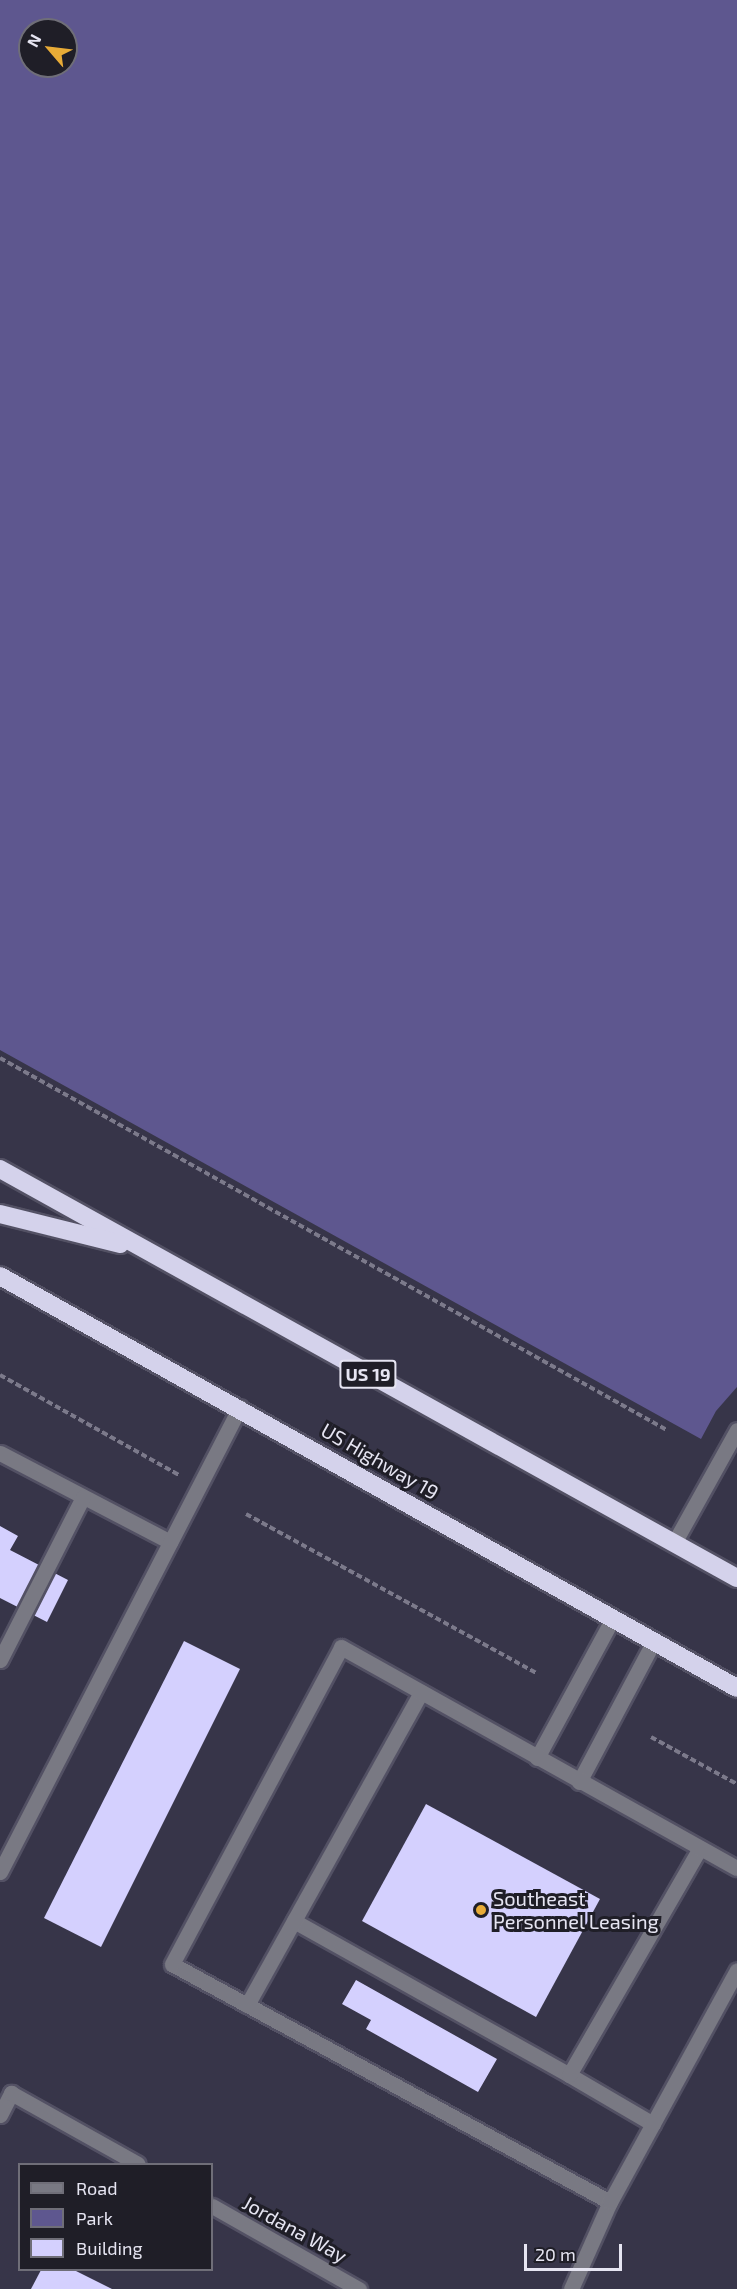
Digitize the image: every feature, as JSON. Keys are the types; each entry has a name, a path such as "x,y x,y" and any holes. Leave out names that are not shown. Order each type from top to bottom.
{"highway":[{"name":"US 19","path":"0,1169 737,1578"},
{"path":"0,1214 145,1250"},
{"name":"US Highway 19","path":"0,1276 240,1407 737,1688"}],"street":[{"path":"0,1872 240,1407"},
{"path":"674,1543 737,1430"},
{"path":"0,1453 170,1542"},
{"path":"0,1660 83,1497"},
{"path":"537,1758 613,1618"},
{"path":"579,1782 654,1641"},
{"path":"610,2202 172,1964 341,1647 579,1782 737,1868"},
{"path":"247,2005 421,1692"},
{"path":"569,2075 700,1848"},
{"path":"294,1921 653,2124"},
{"path":"571,2289 610,2202 737,1970"},
{"path":"0,2115 11,2093 136,2163"},
{"name":"Jordana Way","path":"213,2207 358,2289"}],"path":[{"path":"0,1059 667,1430"},
{"path":"0,1376 180,1475"},
{"path":"246,1514 536,1673"},
{"path":"651,1737 737,1784"}],"green space":[{"path":"0,0 737,0 737,1387 716,1411 701,1439 0,1050"}],"building":[{"path":"0,1526 18,1536 10,1550 68,1580 47,1622 0,1598"},
{"path":"184,1641 240,1669 101,1947 44,1918"},
{"name":"Southeast Personnel Leasing","path":"426,1804 600,1899 536,2017 362,1921"},
{"path":"356,1980 497,2059 478,2092 366,2029 371,2020 342,2004"},
{"path":"40,2271 76,2271 112,2289 31,2289"}],"place":[{"name":"Southeast Personnel Leasing","path":"481,1910"}]}
